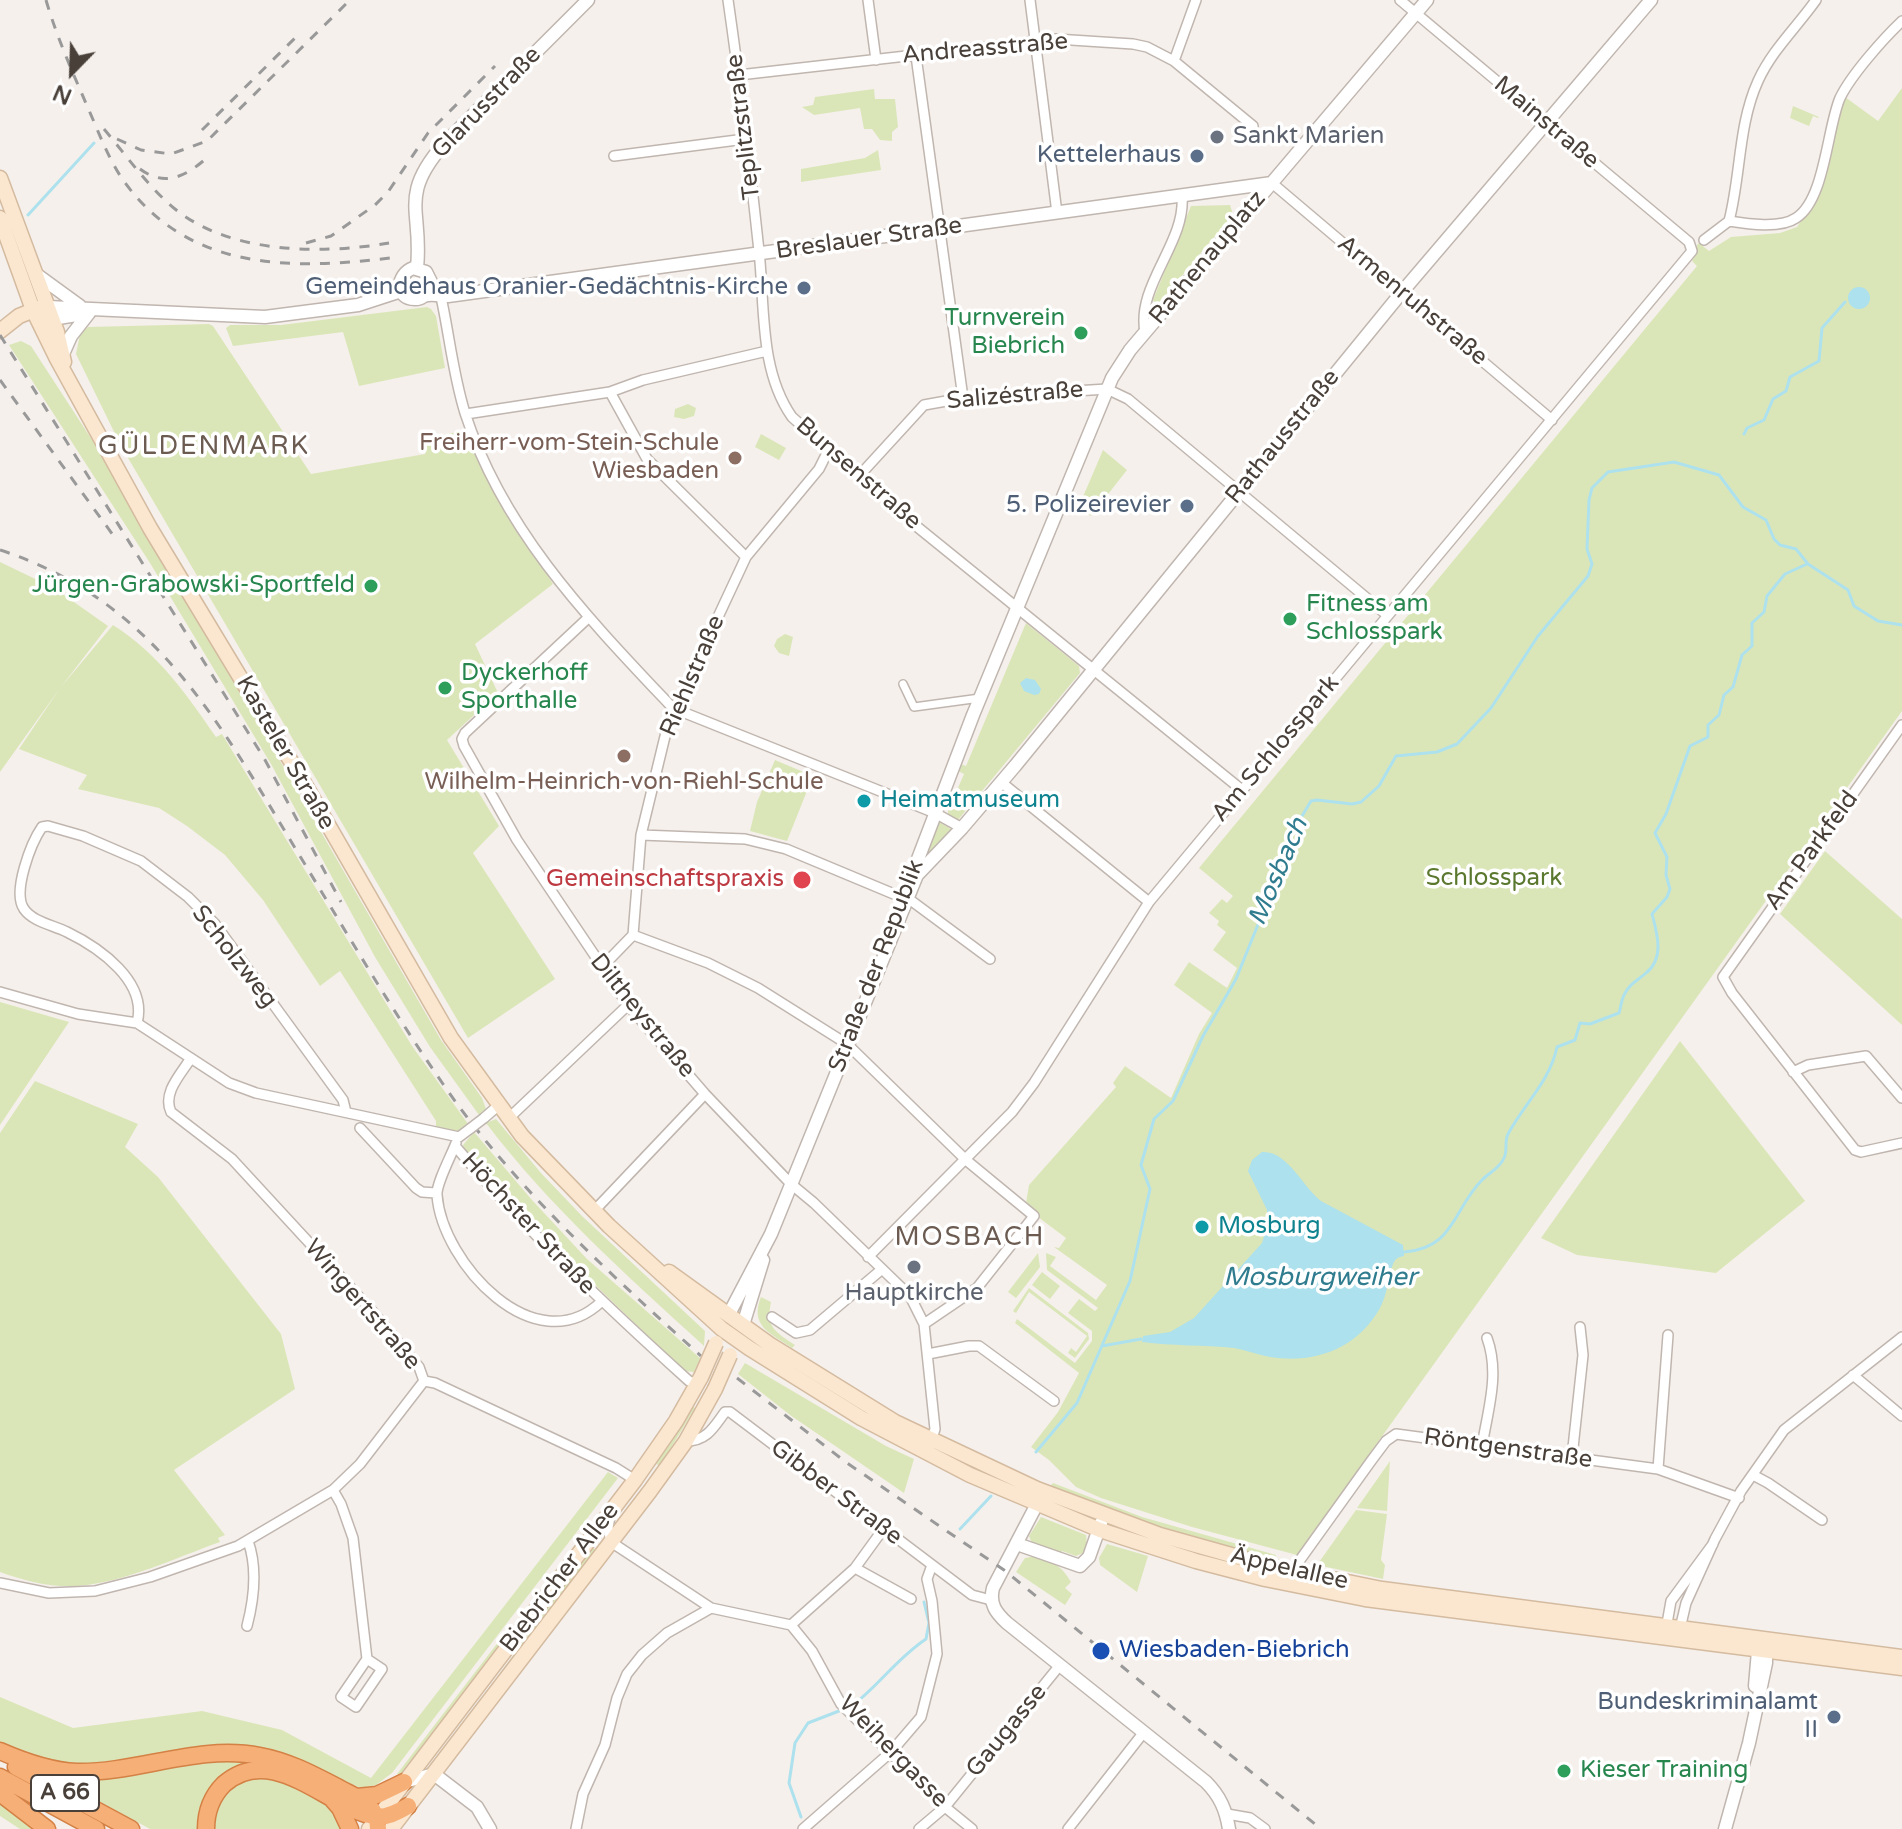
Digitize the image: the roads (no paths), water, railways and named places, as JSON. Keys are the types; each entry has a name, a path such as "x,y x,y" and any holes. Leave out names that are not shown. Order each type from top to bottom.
{"highway":[{"path":"0,1751 45,1767 76,1772 106,1771 202,1754 242,1753 293,1766 357,1797 373,1807 379,1826"},
{"name":"A 66","path":"0,1758 131,1829"},
{"path":"206,1829 208,1812 218,1791 236,1776 259,1770 286,1775 364,1814 379,1826"},
{"name":"A 66","path":"0,1777 96,1829"},
{"path":"357,1797 377,1795 404,1782"},
{"path":"0,1793 47,1829"},
{"path":"329,1796 340,1808 350,1829"},
{"path":"379,1826 408,1806"}],"main road":[{"name":"Kasteler Straße","path":"0,178 29,278"},
{"name":"Kasteler Straße","path":"0,218 29,278 67,378 146,521 304,783 439,1019 522,1136 626,1242 737,1340"},
{"path":"4,329 29,278"},
{"name":"Kasteler Straße","path":"43,314 63,354 67,378"},
{"path":"4,329 43,314"},
{"name":"Kasteler Straße","path":"626,1242 729,1314"},
{"name":"Äppelallee","path":"729,1314 930,1447 1037,1504 1100,1530 1196,1561 1337,1594 1673,1632"},
{"name":"Biebricher Allee","path":"379,1826 404,1782 635,1480 676,1421 699,1380 729,1314"},
{"name":"Biebricher Allee","path":"408,1806 686,1441 715,1389 743,1325"},
{"name":"Äppelallee","path":"737,1340 861,1418 1064,1501 1188,1544 1292,1571 1403,1593 1902,1668"},
{"path":"635,1480 650,1491"},
{"name":"Äppelallee","path":"1763,1647 1902,1657"}],"street":[{"name":"Glarusstraße","path":"417,268 414,209 416,192 426,166 443,145 588,0"},
{"name":"Teplitzstraße","path":"728,0 759,253"},
{"path":"868,0 876,60"},
{"path":"1030,0 1057,213"},
{"path":"1174,61 1196,0"},
{"name":"Mainstraße","path":"1400,0 1692,246"},
{"name":"Rathenauplatz","path":"1107,389 1121,363 1145,332 1427,0"},
{"name":"Rathausstraße","path":"917,875 1001,782 1402,292 1651,0"},
{"path":"1729,221 1738,156 1758,82 1789,33 1816,0"},
{"path":"1704,240 1729,221 1779,223 1801,214 1817,187 1842,95 1902,21"},
{"name":"Andreasstraße","path":"739,75 1056,39 1133,44 1147,47 1174,61 1253,126"},
{"path":"916,56 963,398"},
{"path":"614,156 745,139"},
{"name":"Breslauer Straße","path":"401,291 415,299 437,288 466,292 1272,183"},
{"name":"Armenruhstraße","path":"1272,183 1552,420"},
{"name":"Rathenauplatz","path":"1145,332 1143,311 1180,219 1182,196"},
{"name":"Am Schlosspark","path":"868,1257 1006,1120 1034,1083 1149,902 1691,253 1692,246"},
{"name":"Bunsenstraße","path":"759,253 767,351 780,400 792,417 1018,609 1242,790"},
{"path":"43,314 90,310 265,317 358,305 401,291 399,284 403,273 417,268 426,272 437,288 452,367 466,414 490,473 515,522 588,618 675,709 935,813 962,828"},
{"path":"29,278 90,310"},
{"path":"63,354 71,336 90,310"},
{"path":"466,414 610,392 643,380 767,351"},
{"path":"1107,389 1128,399 1387,615"},
{"name":"Salizéstraße","path":"859,476 924,405 963,398 1107,389"},
{"name":"Straße der Republik","path":"743,1325 771,1234 917,875 918,859 980,698 1107,389"},
{"path":"610,392 647,459 746,557"},
{"name":"Riehlstraße","path":"633,935 641,835 668,724 746,557 819,469 829,449"},
{"name":"Diltheystraße","path":"588,618 462,739 517,840 628,1005 705,1094 791,1184 910,1296 924,1324"},
{"path":"903,684 914,707 980,698"},
{"name":"Am Parkfeld","path":"1793,1072 1723,977 1902,725"},
{"path":"1001,782 1149,902"},
{"name":"Scholzweg","path":"137,1023 137,996 130,982 117,968 82,940 32,917 22,907 18,888 42,827 83,836 141,861 188,897 215,924 343,1100 346,1112"},
{"path":"641,835 745,839 786,849 907,899 990,959"},
{"path":"601,968 633,935 708,963 745,982 847,1044 966,1160 1034,1216 977,1288 924,1324 935,1429 930,1447"},
{"path":"0,992 78,1014 137,1023 229,1083 256,1093 346,1112 457,1142 499,1105"},
{"path":"511,1120 628,1005"},
{"path":"1902,1098 1866,1056 1808,1065 1793,1072 1855,1150 1861,1152 1902,1143"},
{"name":"Wingertstraße","path":"191,1058 169,1093 171,1112 232,1159 373,1312 419,1367 424,1381 435,1383 635,1480"},
{"path":"594,1211 705,1094"},
{"path":"360,1128 416,1188 422,1192 436,1193"},
{"name":"Höchster Straße","path":"457,1142 436,1193 446,1231 473,1274 500,1302 531,1317 565,1321 584,1314 601,1302"},
{"name":"Höchster Straße","path":"457,1142 505,1205 601,1302 689,1381 699,1380"},
{"name":"Straße der Republik","path":"729,1314 771,1234"},
{"path":"772,1317 793,1332 800,1333 815,1326 881,1270"},
{"path":"1572,1457 1583,1355 1580,1327"},
{"path":"1658,1469 1668,1335"},
{"path":"1673,1632 1713,1544 1753,1475 1784,1430 1902,1337"},
{"path":"1482,1446 1495,1371 1487,1338"},
{"path":"928,1354 979,1346 1054,1401"},
{"path":"1853,1375 1902,1416"},
{"path":"0,1583 49,1593 95,1591 150,1577 248,1541 333,1490 360,1464 424,1381"},
{"name":"Gibber Straße","path":"686,1441 702,1439 725,1412 730,1412 972,1595 991,1600 1001,1617 1215,1791 1227,1814"},
{"name":"Röntgenstraße","path":"1292,1571 1386,1441 1396,1434 1658,1469 1739,1498"},
{"path":"1753,1475 1822,1520"},
{"path":"333,1490 353,1538 367,1659 341,1697 356,1707 382,1669 367,1659"},
{"path":"991,1600 993,1588 1037,1504 1044,1500 1064,1501"},
{"path":"612,1510 608,1528 611,1542 711,1608 791,1625 855,1568 884,1528"},
{"path":"1017,1544 1080,1566 1088,1560 1100,1530 1098,1514"},
{"path":"247,1626 253,1598 254,1568 248,1541"},
{"path":"1673,1632 1671,1601 1713,1544"},
{"path":"803,1829 891,1752 921,1717 937,1654 927,1579 932,1565"},
{"path":"855,1568 911,1599"},
{"path":"576,1829 583,1794 605,1745 617,1698 627,1674 642,1655 667,1633 711,1608"},
{"name":"Weihergasse","path":"791,1625 812,1651 841,1704 945,1807 972,1829"},
{"path":"1725,1829 1742,1773 1763,1647"},
{"name":"Gaugasse","path":"919,1829 945,1807 1060,1665"},
{"path":"1068,1829 1144,1732"},
{"path":"434,1774 434,1761 442,1733"},
{"path":"404,1782 434,1774"},
{"path":"434,1774 477,1807 490,1829"},
{"path":"1229,1829 1227,1814 1250,1818 1265,1829"}],"water":[{"path":"1855,287 1863,287 1870,298 1863,309 1855,309 1848,302 1848,294"},
{"path":"1026,678 1035,680 1041,689 1039,694 1024,691 1020,683"},
{"name":"Mosburgweiher","path":"1262,1152 1271,1153 1287,1163 1321,1201 1403,1245 1404,1256 1394,1262 1380,1308 1371,1322 1347,1343 1303,1358 1270,1357 1234,1348 1142,1342 1143,1336 1170,1332 1194,1318 1262,1243 1267,1210 1248,1171 1252,1160"}],"waterway":[{"path":"28,215 94,143"},
{"path":"1744,434 1747,428 1764,420 1773,399 1786,391 1790,377 1819,361 1822,328 1845,302"},
{"name":"Mosbach","path":"1036,1452 1077,1403 1130,1281 1150,1189 1141,1165 1154,1119 1173,1101 1203,1036 1236,979 1278,875 1287,841 1311,801 1361,802 1379,786 1396,756 1437,752 1457,744 1491,708 1538,636 1588,576 1592,564 1587,549 1589,500 1592,488 1608,472 1674,462 1719,475 1743,507 1766,520 1780,545 1796,549 1808,564 1848,590 1854,606 1878,621 1902,625"},
{"path":"1404,1252 1421,1249 1443,1235 1472,1191 1500,1165 1508,1134 1543,1082 1557,1047 1575,1040 1580,1023 1590,1024 1619,1013 1626,991 1652,967 1658,953 1652,914 1670,889 1666,875 1667,857 1655,833 1666,814 1690,746 1708,737 1708,725 1719,715 1724,695 1733,687 1742,655 1752,646 1752,623 1764,612 1767,596 1785,574 1807,564"},
{"path":"1102,1346 1141,1339"},
{"name":"Mosbach","path":"960,1529 991,1496"},
{"name":"Mosbach","path":"858,1701 907,1653 926,1639 929,1623 924,1602"},
{"name":"Mosbach","path":"801,1817 789,1783 795,1743 808,1723 839,1711"}],"railway":[{"path":"46,0 71,68 118,172 149,210 178,232 209,248 243,258 278,263 315,264 390,258"},
{"path":"117,139 141,150 171,154 207,141 350,0"},
{"path":"202,130 296,37"},
{"path":"306,243 331,236 375,205 388,192 428,133 495,66"},
{"path":"104,129 168,203 190,220 216,232 273,247 303,249 389,243"},
{"path":"140,169 159,178 177,177 210,155"},
{"path":"0,335 264,758 341,902"},
{"path":"0,380 113,535"},
{"path":"0,550 54,572 101,600 141,634 178,672 240,758 387,998 471,1122 564,1227 701,1356"},
{"path":"737,1378 847,1463 1004,1570 1321,1829"}],"place":[{"name":"Sankt Marien","path":"1217,137"},
{"name":"Kettelerhaus","path":"1197,156"},
{"name":"Gemeindehaus Oranier-Gedächtnis-Kirche","path":"804,288"},
{"name":"Turnverein Biebrich","path":"1081,333"},
{"name":"Freiherr-vom-Stein-Schule Wiesbaden","path":"735,458"},
{"name":"5. Polizeirevier","path":"1187,506"},
{"name":"Jürgen-Grabowski-Sportfeld","path":"371,586"},
{"name":"Fitness am Schlosspark","path":"1290,619"},
{"name":"Dyckerhoff Sporthalle","path":"445,688"},
{"name":"Wilhelm-Heinrich-von-Riehl-Schule","path":"624,756"},
{"name":"Heimatmuseum","path":"864,801"},
{"name":"Gemeinschaftspraxis","path":"802,880"},
{"name":"Mosburg","path":"1202,1227"},
{"name":"Hauptkirche","path":"914,1267"},
{"name":"Wiesbaden-Biebrich","path":"1101,1651"},
{"name":"Bundeskriminalamt II","path":"1834,1717"},
{"name":"Kieser Training","path":"1564,1771"}],"district":[{"name":"GÜLDENMARK","path":"204,447"},
{"name":"MOSBACH","path":"970,1238"}],"park label":[{"name":"Schlosspark","path":"1494,879"}]}
